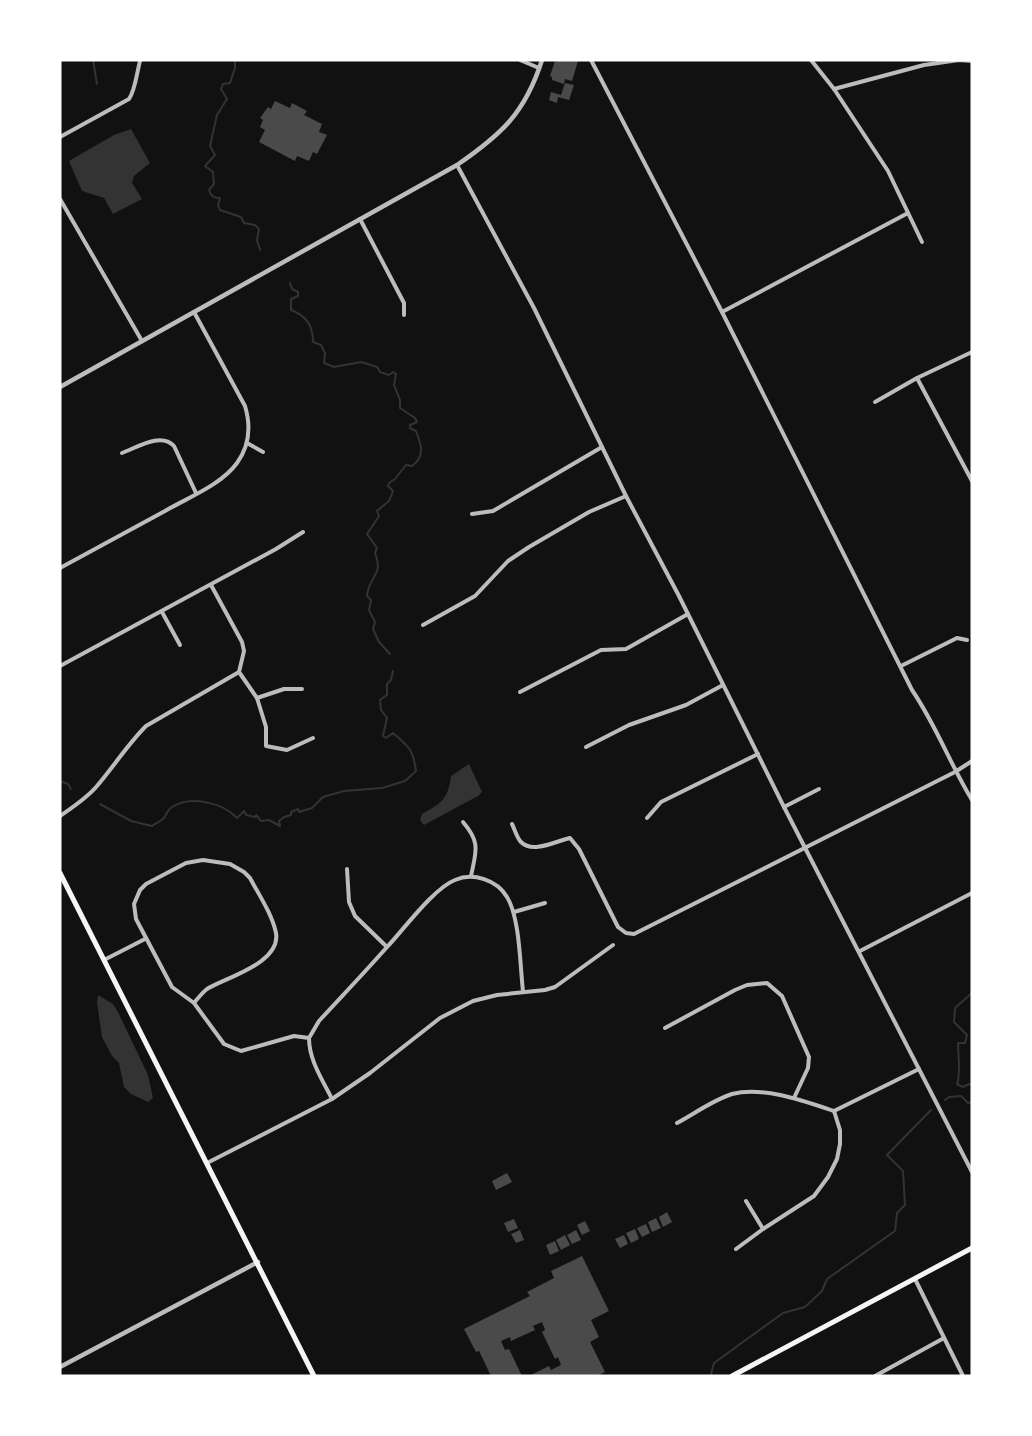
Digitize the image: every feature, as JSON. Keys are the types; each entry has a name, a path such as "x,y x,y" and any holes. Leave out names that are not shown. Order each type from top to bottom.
{"main road":[{"path":"60,873 314,1376"},
{"path":"732,1376 972,1248"}],"street":[{"path":"520,60 539,68"},
{"path":"60,387 457,165 481,149 508,125 526,101 542,60"},
{"path":"591,60 722,312 912,690 925,710 955,772 972,800"},
{"path":"811,60 834,89 888,171 922,242"},
{"path":"834,89 924,65 959,60 972,61"},
{"path":"60,136 129,99 134,93 134,82 140,61"},
{"path":"457,165 534,308 626,496 972,1172"},
{"path":"60,199 142,341"},
{"path":"722,312 908,213"},
{"path":"360,219 404,303 404,315"},
{"path":"60,568 196,494 229,473 239,460 247,443 250,421 245,406 195,312"},
{"path":"875,402 917,378 972,352"},
{"path":"917,378 972,481"},
{"path":"122,453 155,440 170,441 196,494"},
{"path":"247,443 263,452"},
{"path":"472,513 493,511 602,447"},
{"path":"423,625 475,596 508,561 529,547 589,512 626,496"},
{"path":"60,666 211,585 303,532"},
{"path":"60,816 97,787 146,726 239,672 244,651 242,642 211,585"},
{"path":"162,612 180,645"},
{"path":"520,692 601,650 626,649 688,614"},
{"path":"901,666 957,638 967,640"},
{"path":"239,672 257,698 266,727 266,746 287,750 313,738"},
{"path":"585,747 630,725 686,705 723,685"},
{"path":"257,698 284,689 302,689"},
{"path":"647,818 661,802 758,754"},
{"path":"512,825 521,842 529,847 538,847 570,838 579,849 618,927 626,933 634,934 955,772 972,761"},
{"path":"784,807 819,789"},
{"path":"463,822 473,834 477,849 471,876"},
{"path":"194,1003 207,990 262,961 273,951 275,944 273,924 250,878 230,864 202,860 186,863 146,884 136,896 134,904 136,919 145,939 172,987 194,1003 224,1044 237,1050 250,1049 294,1036 309,1038"},
{"path":"347,869 349,902 355,916 387,947"},
{"path":"332,1099 312,1060 309,1038 319,1021 387,947 444,886 456,879 471,876 488,880 507,896 514,912 523,992"},
{"path":"860,951 972,893"},
{"path":"514,912 545,903"},
{"path":"103,960 145,939"},
{"path":"207,1163 332,1099 370,1073 440,1018 473,1001 497,995 555,987 613,945"},
{"path":"665,1028 735,990 747,985 767,982 782,996 809,1057 808,1068 794,1098"},
{"path":"677,1123 729,1095 748,1091 794,1098 834,1111 919,1069"},
{"path":"736,1249 763,1228 814,1196 828,1177 837,1159 840,1144 840,1130 834,1111"},
{"path":"746,1201 763,1228"},
{"path":"60,1367 258,1262"},
{"path":"915,1279 963,1376"},
{"path":"875,1376 944,1338"}],"shaded area":[{"path":"131,129 150,163 134,176 132,183 142,199 113,214 104,198 82,191 69,161 114,135"},
{"path":"469,764 482,792 424,825 420,820 422,814 446,796 451,776"},
{"path":"98,995 113,1004 118,1012 148,1075 153,1098 148,1102 131,1094 124,1087 119,1063 112,1056 102,1037"}],"building":[{"path":"555,61 578,61 572,81 565,79 564,84 552,80 550,76"},
{"path":"565,83 574,85 569,100 558,97 557,103 549,100 551,92 561,95"},
{"path":"275,101 290,108 292,103 307,111 304,115 322,124 319,132 327,135 317,154 313,152 309,161 297,156 295,161 259,142 265,130 260,127 263,120 260,118 268,107 271,109"},
{"path":"507,1173 512,1182 496,1190 492,1181"},
{"path":"667,1212 672,1222 663,1227 659,1217"},
{"path":"656,1218 661,1228 652,1232 648,1222"},
{"path":"514,1219 518,1228 508,1232 504,1223"},
{"path":"585,1221 590,1231 582,1235 577,1225"},
{"path":"646,1224 650,1233 642,1237 637,1228"},
{"path":"635,1229 639,1239 631,1243 626,1233"},
{"path":"520,1230 524,1240 516,1243 511,1234"},
{"path":"576,1230 581,1240 572,1244 567,1235"},
{"path":"565,1235 570,1245 561,1250 556,1240"},
{"path":"624,1235 628,1244 620,1248 615,1239"},
{"path":"555,1241 559,1251 550,1255 546,1245"},
{"path":"582,1256 609,1311 591,1320 599,1337 590,1342 605,1372 597,1376 529,1376 549,1366 551,1370 561,1365 558,1357 555,1359 542,1332 545,1330 542,1322 533,1326 535,1330 511,1341 510,1337 501,1341 505,1350 509,1349 522,1376 491,1376 479,1351 476,1352 464,1329 530,1296 527,1292 554,1278 551,1271"}],"waterway":[{"path":"93,60 97,84"},
{"path":"235,60 230,83 223,84 221,89 227,99 217,115 210,146 215,155 205,166 213,172 214,184 209,190 213,196 220,198 218,205 220,210 241,217 244,223 255,225 259,229 257,240 260,250"},
{"path":"290,283 292,289 298,292 298,296 291,299 291,310 308,322 313,342 321,345 325,353 324,363 334,367 361,362 377,367 380,372 389,375 393,372 396,374 394,385 400,400 400,408 415,418 417,422 410,425 410,428 416,431 421,454 412,466 406,465 389,483 388,486 393,491 389,501 377,511 379,516 367,534 377,548 375,553 378,566 368,589 367,596 371,600 369,610 375,622 373,629 379,642 390,654"},
{"path":"100,804 131,821 152,826 164,818 172,807 180,803 197,801 224,808 237,818 244,811 246,815 255,817 256,815 261,821 269,820 280,826 279,821 291,815 291,812 312,808 323,797 344,791 382,788 405,781 416,771 412,753 407,745 393,733 386,738 383,736 387,718 381,710 380,700 387,695 387,684 391,680 393,671"},
{"path":"60,781 68,784 71,789"},
{"path":"972,993 955,1008 954,1022 967,1035 965,1043 958,1043 957,1084 963,1087 972,1085"},
{"path":"945,1100 949,1097 961,1096 968,1103 972,1102"},
{"path":"711,1374 714,1363 783,1313 805,1307 822,1291 827,1279 895,1231 897,1213 905,1205 903,1171 887,1155 931,1110"}]}
